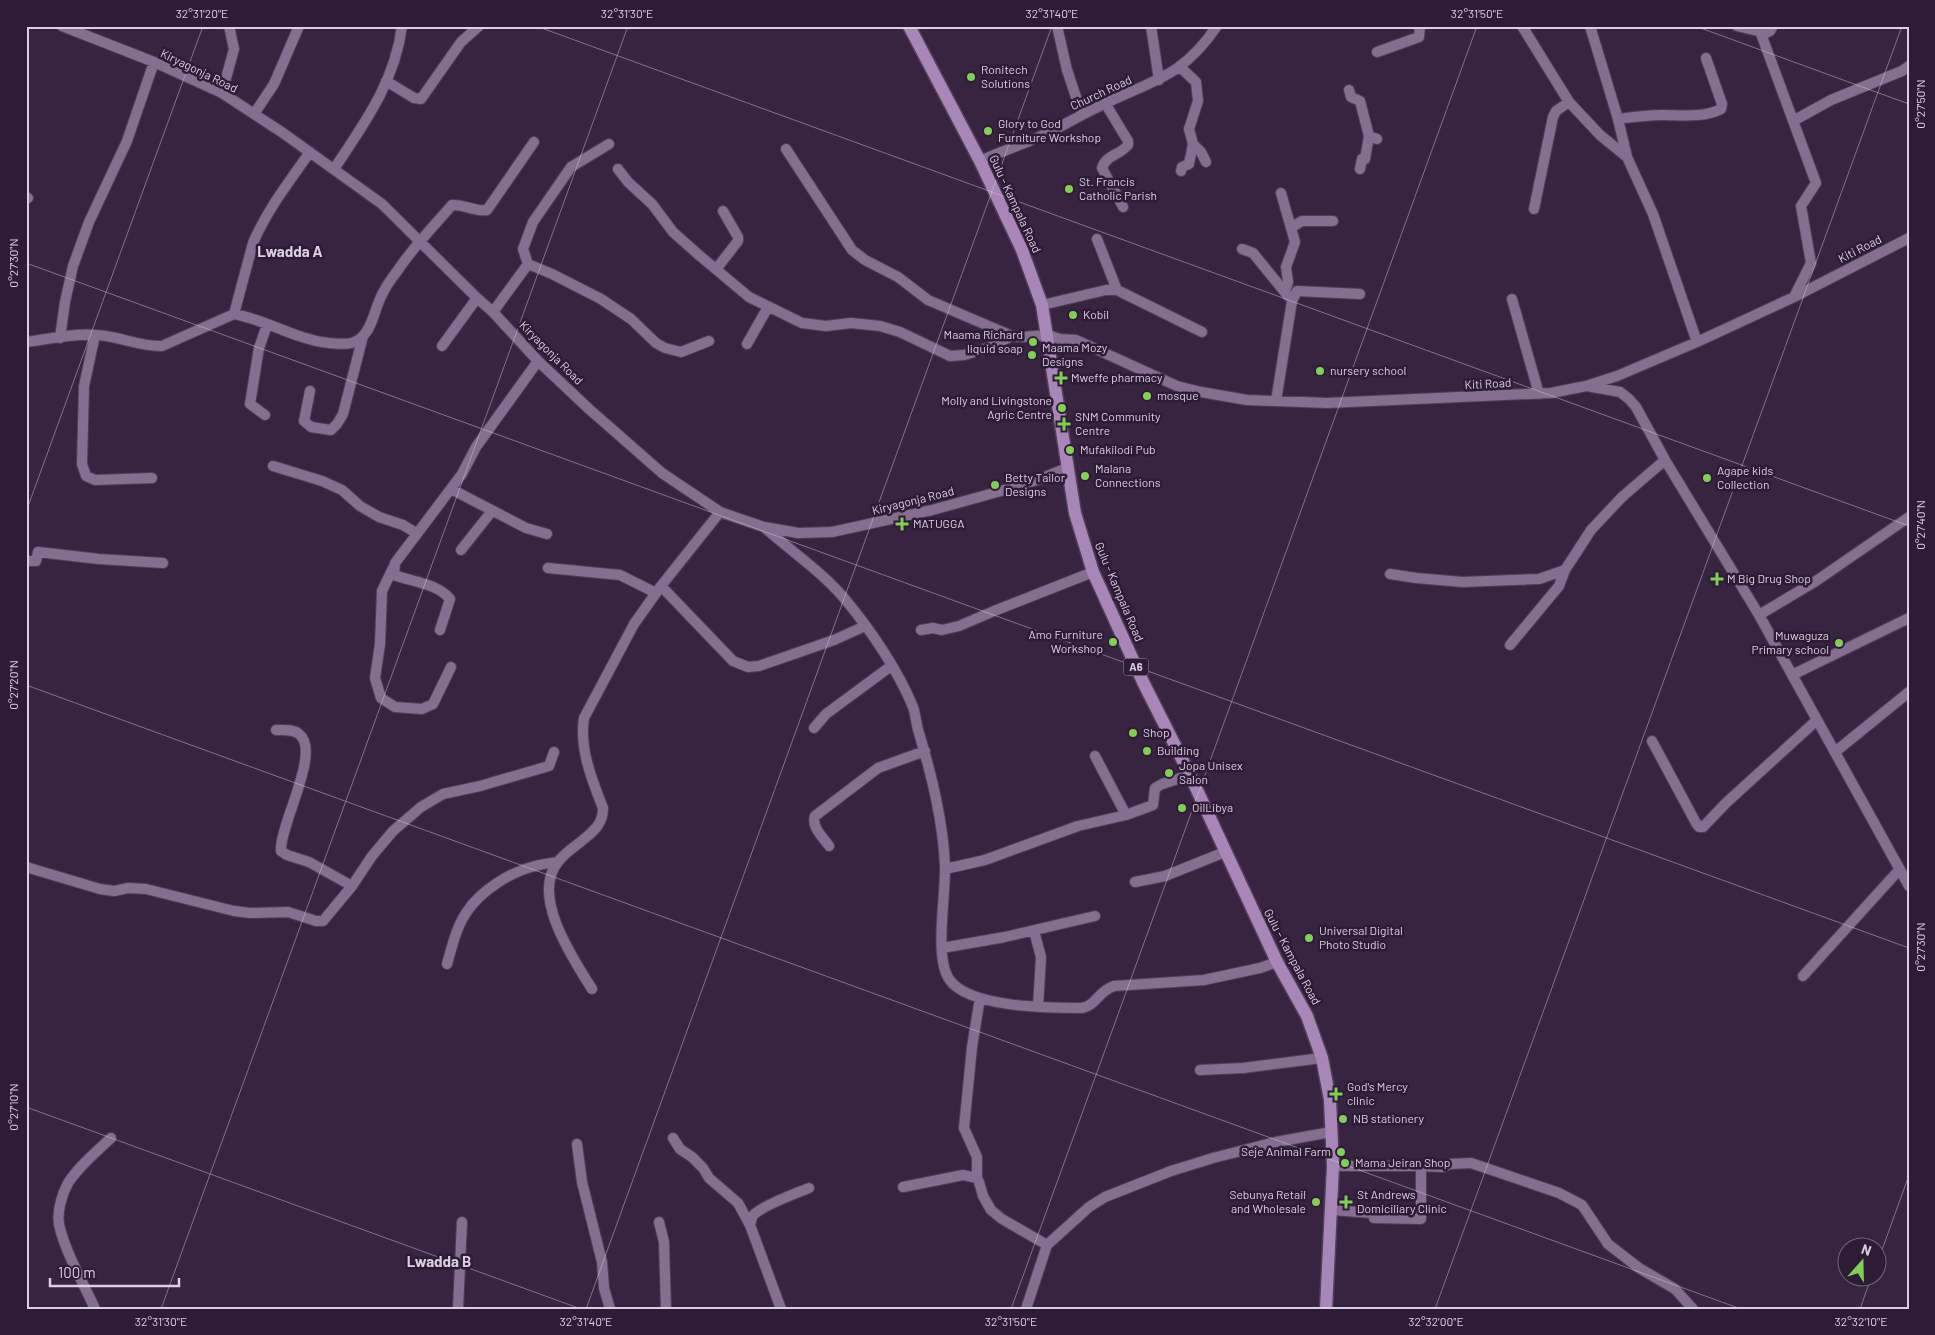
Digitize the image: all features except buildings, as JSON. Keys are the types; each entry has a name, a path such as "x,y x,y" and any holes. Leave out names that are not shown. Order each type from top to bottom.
{"main road":[{"name":"Gulu - Kampala Road","path":"909,26 980,161 1022,250 1042,305 1067,468 1076,513 1093,572 1143,682 1190,775 1276,962 1307,1016 1322,1058 1330,1100 1333,1166 1326,1309"}],"street":[{"name":"Kiryagonja Road","path":"62,26 154,62 222,93 310,152 382,204 493,312 538,360 603,422 662,473 720,512 764,528 798,534 832,532 932,510 992,494 1040,479 1067,468"},
{"path":"222,93 234,48 229,26"},
{"path":"254,114 274,84 299,26"},
{"path":"334,170 373,111 394,65 402,26"},
{"path":"386,81 414,98 421,99 461,42 479,26"},
{"path":"1057,26 1082,115"},
{"path":"1151,26 1159,80"},
{"name":"Church Road","path":"980,161 1041,136 1105,103 1159,80 1180,67 1217,26"},
{"path":"1377,52 1419,37 1420,26"},
{"path":"1522,26 1569,102 1600,135 1627,157"},
{"path":"1590,26 1618,119 1627,157 1653,214 1697,342"},
{"path":"1737,26 1768,32 1773,26"},
{"path":"1760,31 1816,183 1801,206 1811,263 1794,297"},
{"path":"1618,119 1644,116 1695,115 1715,112 1721,109 1722,104 1706,58"},
{"path":"60,338 64,302 73,266 89,222 127,141 154,62"},
{"path":"1793,121 1831,100 1902,71 1909,66"},
{"path":"1180,67 1196,82 1198,101 1189,130 1193,144 1189,164 1182,168 1181,171"},
{"path":"1349,90 1351,97 1360,101 1373,138 1365,159 1360,163 1360,169"},
{"path":"1534,209 1553,117 1556,111 1569,102"},
{"path":"1105,103 1128,141 1126,148 1108,158 1102,168 1123,207"},
{"path":"310,391 304,421 311,427 331,430 343,414 364,336 380,299 394,276 452,205 481,211 487,210 534,142"},
{"path":"528,264 523,249 533,222 571,167 609,144"},
{"path":"1193,144 1201,152 1206,162"},
{"path":"786,149 852,250 865,260 898,277 928,300 1012,336"},
{"path":"234,314 258,232 274,204 310,152"},
{"path":"618,169 628,182 652,204 683,242 717,268 749,297 768,308 802,323 826,326 851,323 880,326 900,332 950,356 964,355 988,348 1012,336"},
{"path":"1281,193 1295,242 1286,266 1288,282 1285,292"},
{"path":"717,268 738,241 738,237 723,211"},
{"path":"1292,227 1302,221 1333,221"},
{"name":"Kiti Road","path":"1012,336 1048,335 1060,339 1076,340 1177,386 1226,397 1346,403 1539,394 1586,386 1617,376 1697,342 1794,297 1909,238"},
{"path":"1097,239 1117,290"},
{"path":"1242,249 1253,253 1292,301"},
{"path":"493,312 528,264"},
{"path":"528,264 542,269 601,299 630,319 656,343 665,348 681,352 709,341"},
{"path":"1042,305 1096,292 1117,290 1202,332"},
{"path":"1276,401 1292,301 1297,291 1360,294"},
{"path":"442,346 477,298"},
{"path":"1512,299 1539,394"},
{"path":"747,344 768,308"},
{"path":"26,342 95,335 119,338 150,347 162,346 234,314 244,315 295,336 329,343 346,344 355,342 364,336"},
{"path":"265,415 250,404 259,348 267,325"},
{"path":"95,335 84,386 82,464 86,476 95,480 152,478"},
{"path":"451,667 433,704 422,709 395,707 381,698 375,678 380,644 382,591 393,568 416,534 462,474 476,446 538,360"},
{"path":"1586,386 1620,392 1636,407 1665,460 1759,615 1898,870 1909,886"},
{"path":"1510,645 1559,586 1564,570 1591,530 1622,497 1665,460"},
{"path":"273,466 322,481 342,490 360,506 378,517 403,525 416,534"},
{"path":"451,489 526,528 547,534"},
{"path":"461,550 492,511"},
{"path":"592,989 566,946 553,914 549,891 551,876 557,862 596,830 603,816 603,808 583,745 582,731 584,718 634,624 658,589 720,512"},
{"path":"1759,615 1816,581 1909,517"},
{"path":"764,528 838,592 891,666 913,709 925,751 941,822 945,869 942,948 944,968 948,979 956,987 968,995 980,998 1038,1007 1088,1007 1094,1003 1104,990 1114,986 1204,980 1260,968 1276,962"},
{"path":"26,561 36,561 38,552 99,559 163,563"},
{"path":"393,568 394,575 436,588 450,599 440,630"},
{"path":"548,568 620,575 658,589 734,661 748,667 758,666 810,648 864,626"},
{"path":"1390,574 1463,582 1539,579 1564,570"},
{"path":"921,630 934,628 942,630 960,626 1093,572"},
{"path":"1792,675 1909,618"},
{"path":"814,728 826,714 891,666"},
{"path":"1835,752 1909,692"},
{"path":"1652,741 1696,823 1699,827 1703,827 1726,803 1817,720"},
{"path":"276,730 298,733 304,740 305,755 303,776 283,834 282,851 287,855 309,862 352,886"},
{"path":"829,846 816,828 815,816 878,768 925,751"},
{"path":"26,867 100,889 114,891 128,888 146,889 234,911 250,913 288,912 316,921 323,921 352,886 372,856 394,831 421,808 443,794 480,786 548,766 554,752"},
{"path":"1096,756 1126,815"},
{"path":"945,869 985,860 1078,826 1126,815 1152,805 1155,788 1190,775"},
{"path":"1135,882 1165,876 1224,852"},
{"path":"447,964 457,931 476,900 515,874 534,866 557,862"},
{"path":"1803,976 1898,870"},
{"path":"942,948 1034,931 1095,916"},
{"path":"1034,931 1041,958 1038,1007"},
{"path":"976,1178 977,1157 964,1128 972,1047 980,998"},
{"path":"1200,1070 1243,1068 1322,1058"},
{"path":"1026,1309 1046,1245 1089,1206 1105,1196 1171,1171 1213,1158 1276,1142 1331,1132"},
{"path":"95,1309 71,1257 59,1223 59,1209 68,1184 76,1172 110,1138"},
{"path":"673,1138 680,1149 692,1157 703,1168 709,1178 738,1203 750,1225 781,1309"},
{"path":"577,1144 582,1182 602,1262 604,1288 610,1309"},
{"path":"1333,1166 1443,1167 1450,1164 1471,1163 1559,1193 1582,1205 1608,1244 1639,1268 1675,1290 1693,1309"},
{"path":"1331,1210 1373,1213 1374,1218 1421,1219 1421,1166"},
{"path":"903,1187 963,1175 976,1178 980,1182 983,1196 991,1210 1002,1219 1046,1245"},
{"path":"750,1225 752,1218 757,1212 783,1198 809,1188"},
{"path":"458,1309 462,1222"},
{"path":"659,1222 664,1242 666,1309"}],"place":[{"name":"Ronitech Solutions","path":"971,77"},
{"name":"Glory to God Furniture Workshop","path":"988,131"},
{"name":"St. Francis Catholic Parish","path":"1069,189"},
{"name":"Kobil","path":"1073,315"},
{"name":"Maama Richard liquid soap","path":"1033,342"},
{"name":"Maama Mozy Designs","path":"1032,355"},
{"name":"nursery school","path":"1320,371"},
{"name":"Mweffe pharmacy","path":"1061,378"},
{"name":"mosque","path":"1147,396"},
{"name":"Molly and Livingstone Agric Centre","path":"1062,408"},
{"name":"SNM Community Centre","path":"1064,424"},
{"name":"Mufakilodi Pub","path":"1070,450"},
{"name":"Malana Connections","path":"1085,476"},
{"name":"Agape kids Collection","path":"1707,478"},
{"name":"Betty Tailor Designs","path":"995,485"},
{"name":"MATUGGA","path":"902,524"},
{"name":"M Big Drug Shop","path":"1717,579"},
{"name":"Amo Furniture Workshop","path":"1113,642"},
{"name":"Muwaguza Primary school","path":"1839,643"},
{"name":"Shop","path":"1133,733"},
{"name":"Building","path":"1147,751"},
{"name":"Jopa Unisex Salon","path":"1169,773"},
{"name":"OilLibya","path":"1182,808"},
{"name":"Universal Digital Photo Studio","path":"1309,938"},
{"name":"God's Mercy clinic","path":"1336,1094"},
{"name":"NB stationery","path":"1343,1119"},
{"name":"Seje Animal Farm","path":"1341,1152"},
{"name":"Mama Jeiran Shop","path":"1345,1163"},
{"name":"Sebunya Retail and Wholesale","path":"1316,1202"},
{"name":"St Andrews Domiciliary Clinic","path":"1346,1202"}],"district":[{"name":"Lwadda A","path":"290,252"},
{"name":"Lwadda B","path":"439,1262"}]}
